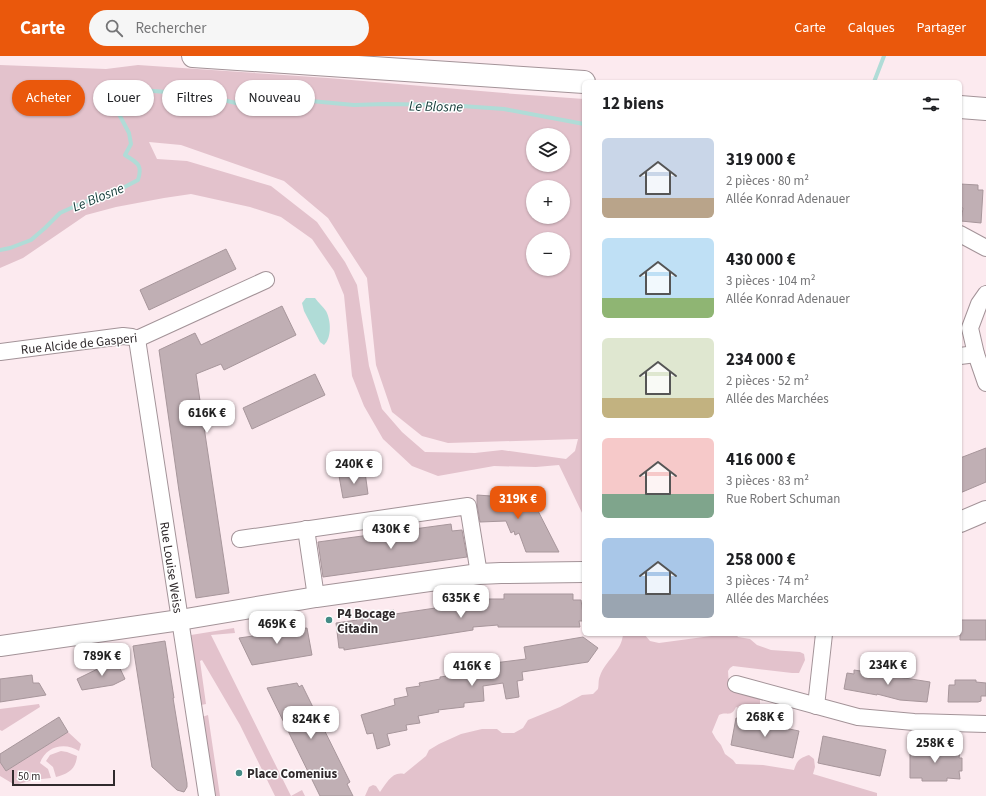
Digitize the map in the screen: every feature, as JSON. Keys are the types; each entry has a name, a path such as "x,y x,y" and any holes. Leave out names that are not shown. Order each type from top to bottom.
{"main road":[{"path":"193,56 582,82"},
{"path":"962,107 986,109"}],"street":[{"path":"962,235 986,248"},
{"name":"Rue Alcide de Gasperi","path":"0,352 123,336 132,336 137,339 266,280"},
{"path":"986,294 979,304 970,328 968,355 986,383"},
{"name":"Rue Louise Weiss","path":"137,339 207,796"},
{"path":"240,539 468,506 479,574"},
{"path":"962,521 986,511"},
{"path":"306,529 316,598"},
{"path":"0,646 479,574 501,572 582,572"},
{"path":"816,706 824,636"},
{"path":"736,684 858,717 914,722 986,724"}],"shaded area":[{"path":"0,65 106,69 138,65 328,78 582,99 582,513 559,465 536,467 494,466 438,476 412,466 383,439 364,406 352,376 344,295 334,271 312,239 281,217 250,207 191,194 116,207 86,215 23,258 0,268","holes":["149,142 181,145 284,181 328,218 367,278 376,365 392,412 422,436 448,443 578,439 575,451 566,459 502,450 475,453 425,452 402,432 382,409 369,366 357,285 345,262 317,222 271,186 187,161 157,159"]},
{"path":"234,628 235,633 211,635 291,796 275,796 240,725 202,660 200,661 206,704 201,705 190,637 191,635"},
{"path":"623,636 646,636 650,641 659,643 711,636 737,636 750,639 757,645 771,650 800,652 804,654 805,660 799,673 733,666 730,668 728,671 729,686 760,698 760,704 769,709 766,714 736,707 731,713 719,715 712,732 725,754 736,764 763,765 794,770 799,760 809,755 814,759 815,767 813,774 877,793 877,796 365,796 369,787 373,785 376,786 380,792 393,776 396,774 404,774 426,756 429,750 461,734 482,729 497,729 502,733 514,733 523,728 528,720 560,707 582,695 593,694 598,689 602,671 617,651"},
{"path":"39,704 40,707 2,731 0,730 0,709"},
{"path":"208,715 220,796 215,796 202,717"},
{"path":"68,732 81,744 79,751 74,748 62,746 51,749 43,757 40,763 48,769 51,778 33,780 15,785 0,776 0,762 6,771"},
{"path":"61,751 77,756 75,764 71,770 56,777 53,767 46,761 50,755"},
{"path":"302,790 305,796 291,796"}],"water":[{"path":"306,298 315,298 328,315 330,329 327,342 324,345 320,342 304,311 302,303"}],"building":[{"path":"962,184 978,185 978,190 983,190 981,223 962,221"},
{"path":"226,249 236,269 149,310 140,290"},
{"path":"282,306 296,335 224,370 221,364 196,374 229,593 196,598 159,350 195,333 201,345"},
{"path":"315,374 325,395 252,429 243,408"},
{"path":"986,448 986,482 962,492 962,457"},
{"path":"365,472 368,494 343,498 339,476"},
{"path":"505,494 525,494 532,509 536,507 559,552 526,552 519,533 515,535 514,531 511,533 506,521 480,522 477,495 505,497"},
{"path":"451,524 452,531 462,530 467,557 323,577 318,542"},
{"path":"504,594 573,594 573,600 581,600 582,621 579,621 580,627 498,627 498,625 473,627 473,630 344,650 344,648 339,648 336,623 357,620 356,615 394,610 395,614 449,606 448,600 472,598 504,599"},
{"path":"962,620 986,620 986,640 960,640 960,636 962,636"},
{"path":"282,627 283,631 307,628 312,655 252,665 239,638 260,635 258,630"},
{"path":"583,637 598,648 588,662 522,672 523,680 517,681 519,697 506,699 503,683 483,686 484,701 464,703 464,707 438,710 439,712 418,716 420,723 406,725 407,730 387,734 390,745 377,749 373,733 367,734 361,715 395,705 394,699 408,696 406,688 420,686 419,683 440,679 440,677 454,675 454,672 495,667 494,663 526,659 524,647"},
{"path":"165,641 187,783 187,787 184,792 177,790 152,767 133,646"},
{"path":"116,660 125,679 113,685 82,690 77,679"},
{"path":"854,670 930,682 927,702 900,700 877,694 844,689 847,673 854,674"},
{"path":"32,675 33,683 39,683 46,695 0,702 0,679"},
{"path":"955,680 976,680 976,682 986,683 986,696 981,696 981,701 978,702 948,702 949,685 955,685"},
{"path":"297,683 299,687 302,685 350,782 347,784 353,796 320,796 267,688"},
{"path":"59,717 68,732 6,771 0,762 0,754"},
{"path":"736,718 799,731 793,758 731,745"},
{"path":"823,736 886,750 880,776 818,763"},
{"path":"916,747 935,747 935,750 960,750 959,758 962,758 962,771 959,771 960,779 947,778 947,781 922,781 922,778 910,778 910,749 916,750"}],"waterway":[{"name":"Le Blosne","path":"875,80 884,56"},
{"name":"Le Blosne","path":"0,250 31,240 60,213 82,203 115,192 138,180 140,170 138,164 125,155 131,144 129,133 112,101 117,90 129,89 203,95 244,105 300,100 354,105 448,105 504,109 582,124"}],"place":[{"name":"P4 Bocage Citadin","path":"329,620"},
{"name":"Place Comenius","path":"239,773"}]}
